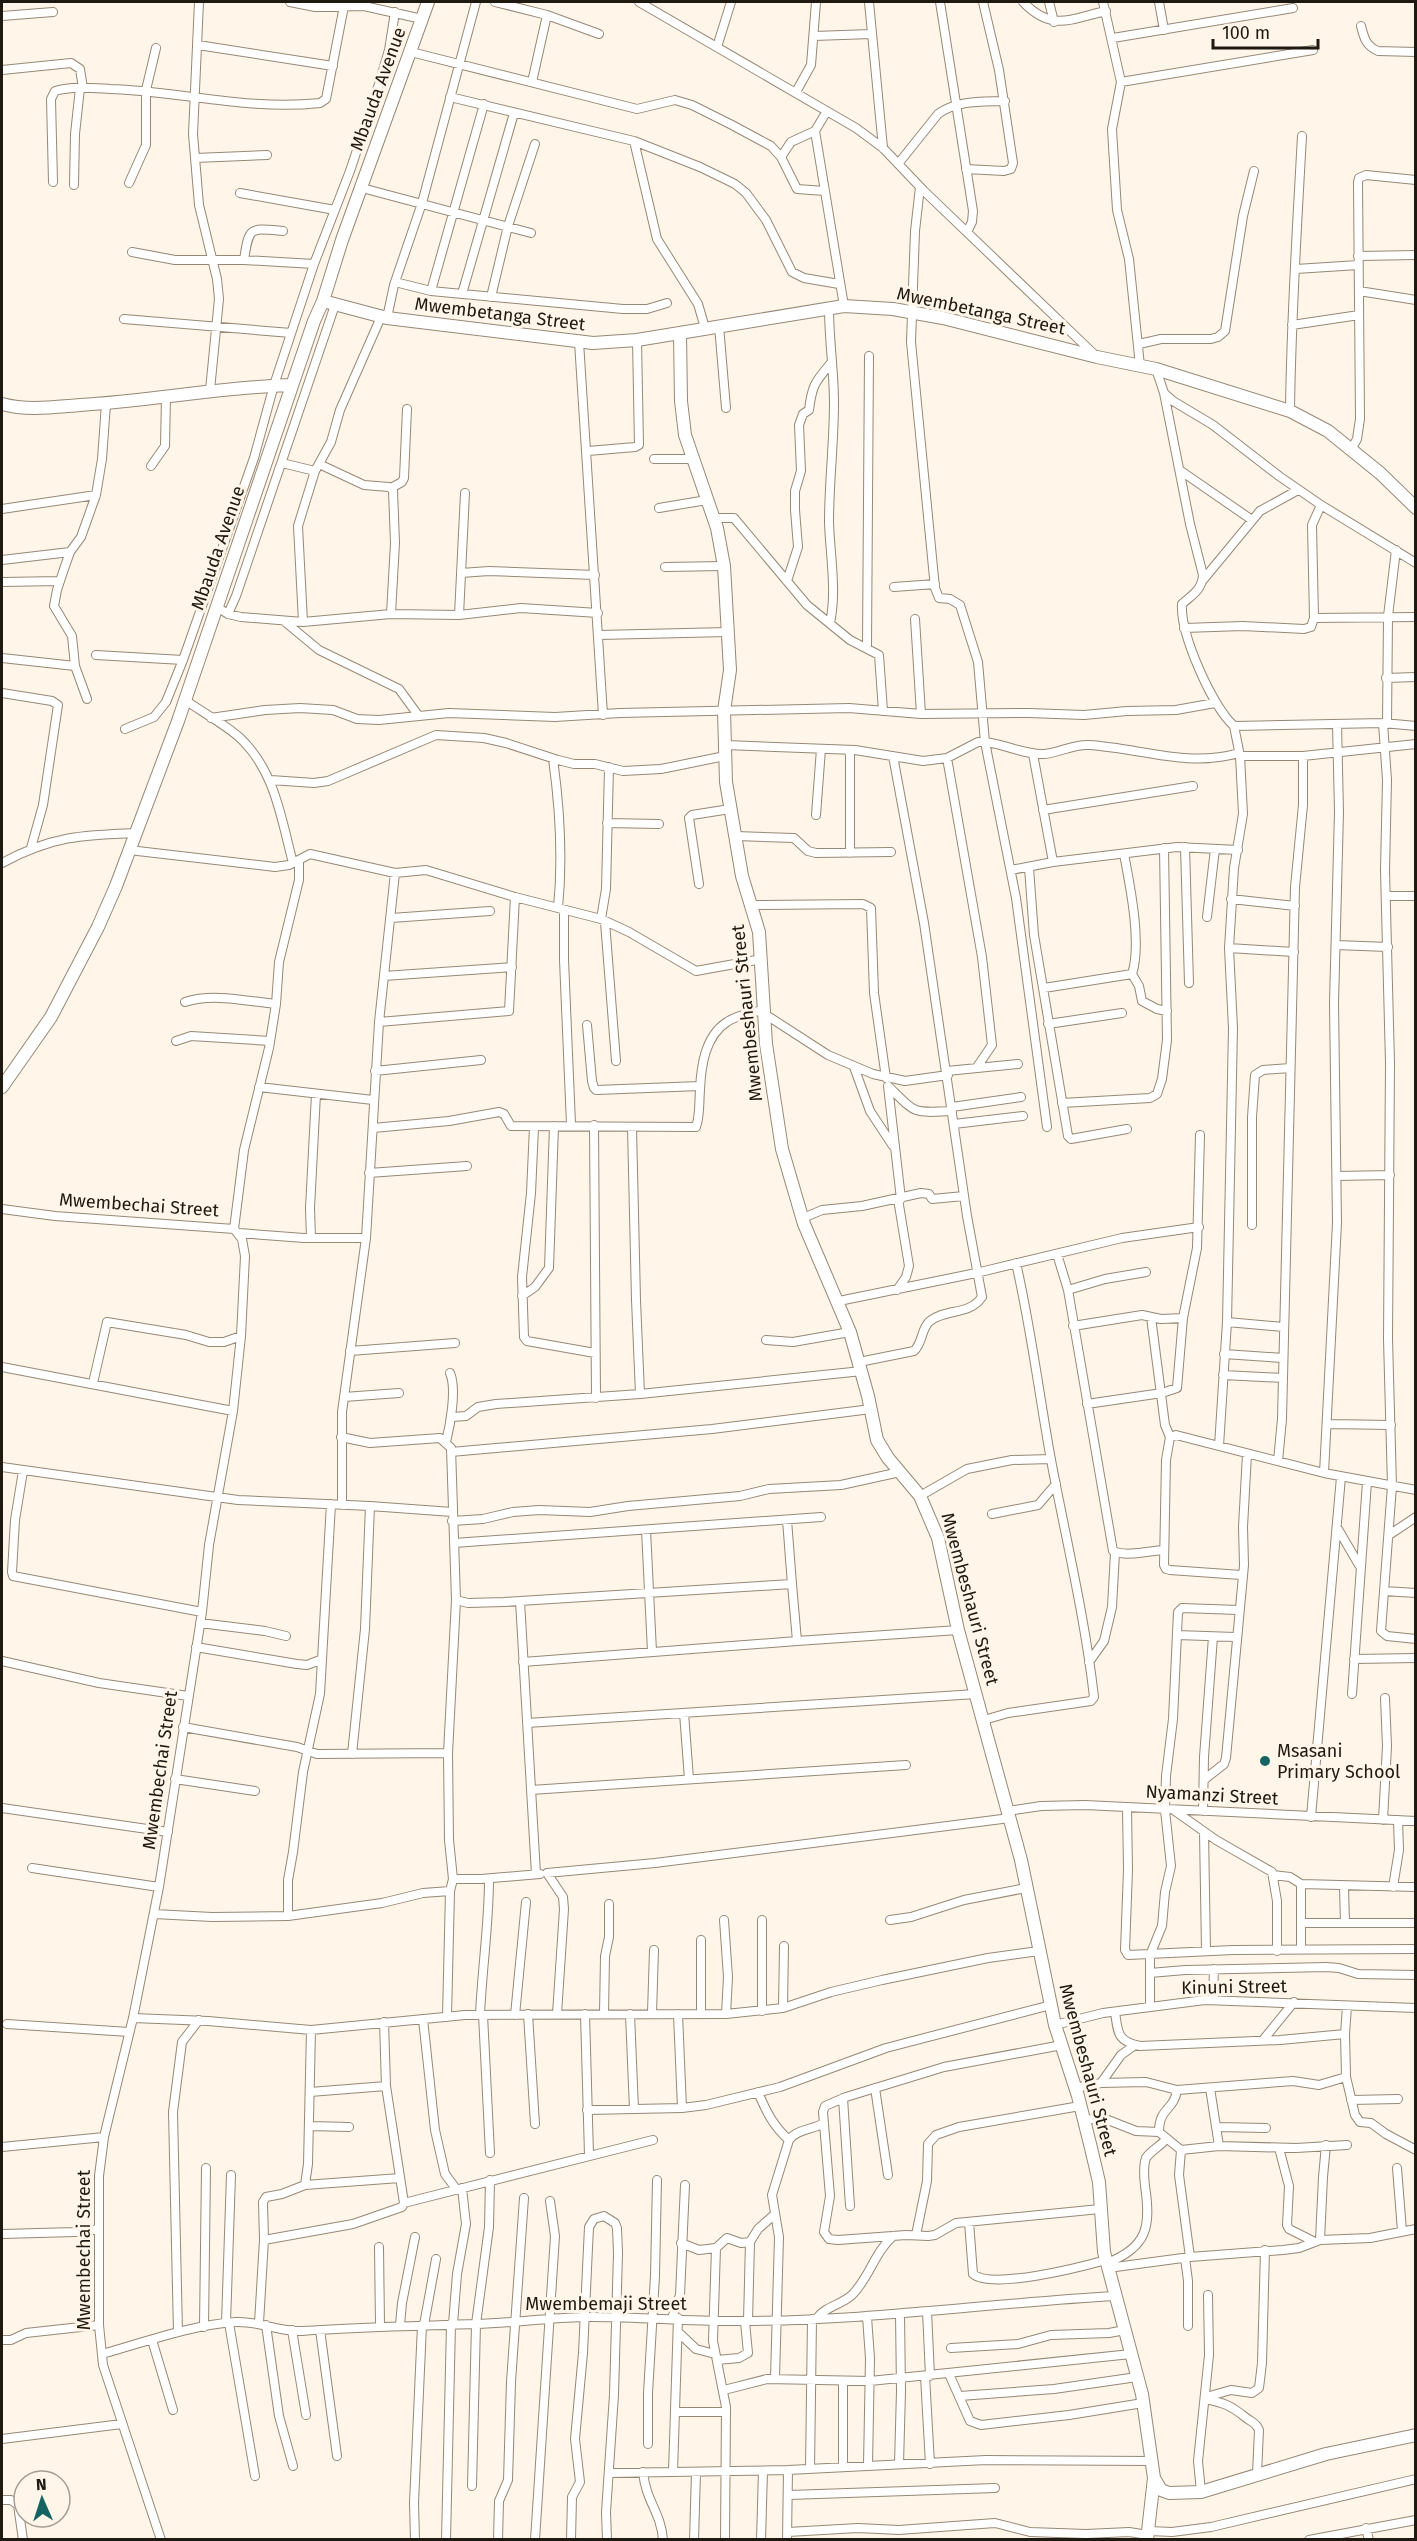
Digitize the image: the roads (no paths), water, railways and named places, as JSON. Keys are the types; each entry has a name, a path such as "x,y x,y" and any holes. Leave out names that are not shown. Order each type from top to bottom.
{"street":[{"path":"199,2 193,134 199,205 213,260 219,299 210,390"},
{"path":"290,2 315,8 364,6 422,19"},
{"name":"Mbauda Avenue","path":"2,1087 51,1017 98,927 137,833 185,700 222,611 292,385 329,303 362,188 428,2"},
{"path":"303,622 298,526 317,468 331,442 340,410 384,318 422,203 476,2"},
{"path":"495,2 547,15 599,34"},
{"path":"639,2 795,92 883,148 920,187 1097,357"},
{"path":"717,47 731,2"},
{"path":"795,92 811,64 816,2"},
{"path":"869,2 883,148"},
{"path":"940,2 958,104 973,211 972,222 967,232"},
{"path":"966,169 1004,171 1013,166 1005,101 983,2"},
{"path":"1023,2 1038,14 1054,22 1106,11"},
{"path":"1049,2 1054,22"},
{"path":"1102,2 1113,38 1121,82 1112,129 1117,210 1129,259 1140,366"},
{"path":"1160,2 1164,30"},
{"path":"53,182 52,95 58,90 81,88 146,90 249,104 320,103 326,99 344,6"},
{"path":"1113,38 1293,8"},
{"path":"2,16 53,12"},
{"path":"125,729 154,717 166,702 183,660 254,458 274,385 314,264 379,84 389,50 395,12"},
{"path":"531,82 547,15"},
{"path":"1360,26 1365,39 1372,48 1385,51 1416,52"},
{"path":"814,36 871,34"},
{"path":"198,45 333,66"},
{"path":"129,183 146,145 146,90 156,48"},
{"path":"1121,82 1313,50"},
{"path":"411,52 637,108 675,100 692,105 771,146 781,157 797,189 825,191"},
{"path":"2,70 71,63 80,69 81,88 75,134 74,185"},
{"path":"450,97 634,141 700,167 735,184 758,207 792,272 804,278 839,284"},
{"path":"898,164 938,114 958,104 1005,101"},
{"path":"432,291 484,104"},
{"path":"781,157 791,142 815,131 826,111"},
{"path":"462,294 514,113"},
{"path":"815,131 844,306"},
{"path":"1290,411 1302,136"},
{"path":"634,141 657,239 699,304 705,328"},
{"path":"491,297 508,226 535,144"},
{"path":"195,158 267,155"},
{"path":"1139,344 1161,339 1211,339 1226,331 1243,216 1254,171"},
{"path":"1351,450 1357,439 1360,419 1357,214 1359,178 1366,175 1416,180"},
{"path":"920,187 915,231 911,312 915,395 935,584 939,598 956,601 963,611 978,662 985,742 1011,870 1047,1127"},
{"path":"362,188 531,233"},
{"path":"240,193 335,210"},
{"path":"244,260 248,236 252,231 260,229 283,231"},
{"path":"132,252 175,260 244,260 314,264"},
{"path":"1296,269 1416,255"},
{"path":"395,282 432,291 622,309 647,309 667,303"},
{"path":"1359,291 1416,300"},
{"path":"222,611 236,596 282,463 329,303"},
{"name":"Mwembetanga Street","path":"329,303 384,318 579,342 616,343 844,306 911,312 943,318 1097,357 1156,369 1290,411 1311,421 1351,450 1380,473 1416,508"},
{"path":"829,308 831,363 834,375 829,496 832,603 830,623"},
{"path":"1292,325 1359,315"},
{"path":"124,320 291,333"},
{"path":"719,326 726,408"},
{"name":"Mwembeshauri Street","path":"680,333 683,423 713,518 724,566 730,670 724,711 730,809 742,876 753,905 759,932 763,1011 782,1149 803,1218 822,1269 850,1332 877,1440 927,1507 938,1538 958,1630 1009,1814 1050,2005 1084,2120 1099,2182 1107,2264 1143,2403 1154,2478 1148,2535"},
{"path":"588,451 639,445 637,340"},
{"path":"579,342 596,575 603,715"},
{"path":"867,648 869,356"},
{"path":"788,581 798,547 795,491 801,471 800,422 803,414 809,410 814,383 831,363"},
{"path":"1156,369 1164,393 1190,524 1202,566 1203,580"},
{"path":"2,404 41,408 106,404 210,390 292,385"},
{"path":"1164,393 1213,425 1298,490 1416,562"},
{"path":"151,466 165,446 166,396"},
{"path":"87,699 75,666 72,636 54,606 70,552 81,537 96,495 102,459 106,404"},
{"path":"282,463 317,468 364,485 391,488 402,482 404,478 407,409"},
{"path":"654,459 694,459"},
{"path":"1181,471 1251,520"},
{"path":"391,488 394,496 395,543 391,614"},
{"path":"1219,1446 1227,1322 1233,1028 1228,948 1243,814 1239,754 1234,726 1215,703 1184,628 1182,604 1192,598 1203,580 1260,511 1298,490"},
{"path":"459,615 465,493"},
{"path":"2,509 96,495"},
{"path":"659,508 707,500"},
{"path":"1184,628 1243,626 1304,629 1311,627 1314,618 1312,525 1321,505"},
{"path":"713,518 734,518 807,605 850,640 879,655 883,711"},
{"path":"1396,550 1388,616 1385,724 1390,1175 1388,1339 1392,1486 1381,1631 1387,1636 1416,1639"},
{"path":"2,560 70,552"},
{"path":"664,567 724,566"},
{"path":"461,573 489,571 596,575"},
{"path":"2,582 60,581"},
{"path":"894,587 935,584"},
{"path":"222,611 303,622 391,614 459,615 520,608 598,613"},
{"path":"1314,618 1416,617"},
{"path":"915,619 921,714"},
{"path":"284,621 319,650 399,689 418,715"},
{"path":"599,635 728,632"},
{"path":"96,655 183,660"},
{"path":"2,658 75,666"},
{"path":"1386,678 1416,677"},
{"path":"2,693 52,701 58,705 43,805 31,849"},
{"path":"185,700 239,737 260,762 271,780 296,862 299,880 279,962 270,1041 244,1150 236,1231 311,1238 366,1238"},
{"path":"211,718 265,710 300,708 333,710 357,718 379,720 449,713 555,717 849,708 921,714 1084,715 1127,711 1154,712 1215,703"},
{"path":"1234,726 1337,724 1416,726"},
{"path":"1324,1473 1336,1250 1337,1176 1334,1081 1337,724"},
{"path":"271,780 314,783 328,781 436,735 463,735 495,740 574,764 595,764 636,772 725,750 850,750 923,762 947,758 978,742 985,742 1034,754 1089,745 1197,760 1239,754 1303,756 1416,744"},
{"path":"816,815 821,749"},
{"path":"850,750 850,853"},
{"path":"1034,754 1053,862"},
{"path":"452,1417 466,1416 477,1407 491,1405 640,1394 860,1366 914,1351 920,1346 927,1323 932,1319 947,1312 968,1310 978,1303 982,1297 964,1196 924,923 893,756"},
{"path":"1278,1461 1283,1358 1295,906 1297,856 1303,805 1303,756"},
{"path":"947,758 982,957 992,1045 977,1067"},
{"path":"553,759 560,826 561,909 571,1125"},
{"path":"609,767 603,921 616,1061"},
{"path":"1043,810 1193,786"},
{"path":"699,884 689,818 692,815 730,809"},
{"path":"607,823 659,824"},
{"path":"2,863 54,840 79,835 137,833"},
{"path":"736,836 787,836 799,840 808,851 891,852"},
{"path":"1185,847 1189,983"},
{"path":"1011,870 1053,862 1164,848 1238,850"},
{"path":"1062,1103 1150,1098 1157,1094 1162,1079 1167,1040 1164,848"},
{"path":"1207,917 1215,849"},
{"path":"129,850 276,867 296,862 310,854 395,873 426,870 450,875 515,897 603,921 629,932 696,971 762,959"},
{"path":"1124,854 1135,934 1132,974 1139,986 1142,1000 1157,1009 1167,1011"},
{"path":"1029,868 1034,935 1068,1136 1071,1139 1127,1129"},
{"path":"342,1506 341,1437 344,1397 366,1238 378,1022 395,873"},
{"path":"1386,896 1416,896"},
{"path":"378,1022 508,1012 510,1009 515,897"},
{"path":"1232,899 1295,906"},
{"path":"753,905 863,904 870,908 874,993 886,1069 885,1080 909,1266 906,1277 897,1290"},
{"path":"391,918 490,911"},
{"path":"1336,945 1388,947"},
{"path":"1228,948 1294,952"},
{"path":"384,976 512,967"},
{"path":"1044,988 1132,974"},
{"path":"184,1002 198,998 215,998 276,1004"},
{"path":"373,1128 449,1121 500,1112 504,1114 511,1126 534,1128 594,1125 696,1128 701,1064 706,1049 718,1029 736,1017 763,1011 828,1055 885,1080 914,1081 977,1067 1018,1064"},
{"path":"1048,1024 1122,1013"},
{"path":"586,1025 592,1081 597,1090 700,1086"},
{"path":"176,1041 191,1036 270,1041"},
{"path":"375,1071 481,1060"},
{"path":"854,1067 870,1111 893,1146"},
{"path":"1252,1225 1252,1117 1255,1075 1263,1070 1290,1068"},
{"path":"885,1080 913,1110 919,1112 952,1109 1021,1097"},
{"path":"260,1087 373,1100"},
{"path":"311,1238 310,1208 316,1094"},
{"path":"954,1124 1023,1116"},
{"path":"594,1125 596,1398"},
{"path":"522,1296 543,1278 549,1268 554,1126"},
{"path":"632,1127 640,1394"},
{"path":"534,1128 522,1296 522,1330 527,1341 595,1353"},
{"path":"1087,1404 1162,1393 1177,1388 1183,1318 1194,1268 1198,1227 1200,1135"},
{"path":"369,1173 466,1166"},
{"path":"1337,1176 1390,1175"},
{"path":"803,1218 822,1210 899,1199 921,1193 928,1194 932,1198 964,1196"},
{"name":"Mwembechai Street","path":"2,1209 55,1216 236,1231 244,1245 241,1336 233,1411 209,1545 202,1612 168,1832 133,2018 104,2137 99,2176 99,2325 104,2370 161,2540"},
{"path":"838,1301 976,1273 1122,1238 1198,1227"},
{"path":"1057,1254 1068,1290 1115,1552 1112,1607 1104,1641 1089,1662"},
{"path":"984,1720 1008,1713 1091,1701 1094,1697 1027,1312 1016,1263"},
{"path":"1068,1290 1105,1279 1146,1272"},
{"path":"1073,1326 1142,1315 1183,1318"},
{"path":"1151,1317 1165,1425 1170,1437 1166,1460 1164,1565 1166,1569 1241,1575"},
{"path":"93,1383 107,1322 195,1336 209,1342 224,1342 241,1336"},
{"path":"1227,1322 1283,1327"},
{"path":"766,1340 793,1342 850,1332"},
{"path":"350,1351 455,1343"},
{"path":"1224,1354 1283,1358"},
{"path":"2,1367 233,1411"},
{"path":"447,2017 450,1891 453,1879 449,1840 448,1753 456,1600 451,1452 446,1442 452,1417 450,1373"},
{"path":"1223,1375 1282,1378"},
{"path":"344,1397 399,1393"},
{"path":"451,1452 712,1430 871,1409"},
{"path":"1328,1424 1390,1425"},
{"path":"1170,1437 1176,1435 1341,1477 1416,1490"},
{"path":"341,1437 370,1443 434,1438 446,1442"},
{"path":"1205,1779 1224,1764 1226,1758 1248,1454"},
{"path":"920,1496 967,1469 1012,1460 1051,1459"},
{"path":"2,1467 218,1497 370,1506 483,1520 513,1512 539,1510 590,1512 628,1506 740,1496 770,1489 841,1485 900,1472"},
{"path":"23,1471 15,1520 13,1576 202,1612"},
{"path":"1311,1817 1341,1477"},
{"path":"1352,1694 1359,1565 1367,1482"},
{"path":"992,1514 1038,1505 1056,1484"},
{"path":"288,1916 288,1880 303,1772 320,1694 320,1660 331,1504"},
{"path":"352,1754 366,1618 370,1506"},
{"path":"454,1543 821,1517"},
{"path":"1389,1535 1416,1517"},
{"path":"788,1520 797,1641"},
{"path":"1337,1528 1359,1565"},
{"path":"646,1530 652,1652"},
{"path":"1115,1552 1163,1550"},
{"path":"456,1600 468,1603 520,1601 792,1584"},
{"path":"1384,1591 1416,1593"},
{"path":"520,1601 536,1874"},
{"path":"1150,2007 1150,1955 1162,1926 1165,1892 1171,1866 1170,1810 1179,1609 1238,1610"},
{"path":"200,1623 265,1631 286,1636"},
{"path":"524,1662 958,1630"},
{"path":"1178,1635 1235,1637"},
{"path":"1203,1811 1204,1757 1213,1637"},
{"path":"196,1647 297,1664 307,1665 320,1660"},
{"path":"1354,1659 1416,1659"},
{"path":"2,1661 99,1683 188,1696"},
{"path":"527,1723 976,1694"},
{"path":"1383,1820 1387,1746 1385,1698"},
{"path":"684,1713 689,1779"},
{"path":"183,1726 297,1746 317,1754 448,1753"},
{"path":"531,1790 906,1765"},
{"path":"175,1779 255,1791"},
{"name":"Nyamanzi Street","path":"453,1879 489,1879 655,1863 1067,1805 1416,1821"},
{"path":"2,1808 168,1832"},
{"path":"1127,1808 1128,1870 1125,1950 1128,1955 1301,1949 1416,1949"},
{"path":"1170,1810 1269,1869 1273,1875 1277,1901 1277,1951"},
{"path":"1393,1887 1399,1850 1398,1820"},
{"path":"1204,1832 1206,1952"},
{"path":"32,1868 159,1887"},
{"path":"547,1873 563,1897 564,1909 557,2014"},
{"path":"1273,1875 1290,1877 1301,1884 1344,1887 1416,1887"},
{"path":"489,1879 489,1909 482,1970 482,2015 490,2153"},
{"path":"1301,1884 1301,1949"},
{"path":"1344,1887 1345,1923"},
{"path":"890,1920 911,1917 964,1900 1026,1888"},
{"path":"154,1914 212,1917 288,1916 382,1903 423,1893 450,1891"},
{"path":"515,2015 526,1902"},
{"path":"604,2014 609,1904"},
{"path":"724,1920 728,1977 726,2014"},
{"path":"762,1920 762,2011"},
{"path":"1302,1923 1416,1923"},
{"path":"701,2014 702,1940"},
{"path":"783,2008 784,1946"},
{"path":"652,2013 654,1950"},
{"path":"133,2018 199,2020 311,2030 482,2015 726,2014 783,2008 824,1994 882,1980 988,1958 1039,1951"},
{"path":"1150,1973 1214,1969 1326,1967 1339,1968 1358,1974 1416,1975"},
{"path":"1213,2000 1214,1969"},
{"name":"Kinuni Street","path":"1055,2025 1115,2012 1213,2000 1236,2003 1294,2002 1416,2008"},
{"path":"1263,2040 1294,2002"},
{"path":"587,2110 682,2108 706,2105 758,2092 858,2060 886,2048 1050,2005"},
{"path":"1347,2006 1346,2077 1354,2115 1360,2122 1371,2123 1416,2150"},
{"path":"1115,2012 1119,2036 1135,2045 1345,2034"},
{"path":"528,2014 535,2124"},
{"path":"585,2014 589,2155"},
{"path":"630,2014 634,2109"},
{"path":"678,2014 682,2108"},
{"path":"423,2019 435,2130 445,2174 459,2189 466,2224 457,2274 452,2324 447,2540"},
{"path":"178,2332 173,2112 182,2042 199,2020"},
{"path":"264,2240 353,2224 399,2210 404,2202 386,2086 384,2022"},
{"path":"7,2024 129,2032"},
{"path":"305,2185 308,2164 311,2030"},
{"path":"1062,2045 944,2067 843,2098 824,2108 830,2196 826,2236 838,2240 935,2235 948,2226 969,2222 1100,2209"},
{"path":"1101,2083 1121,2055 1135,2045"},
{"path":"1075,2088 1101,2083 1155,2083 1177,2090 1293,2081 1319,2085 1346,2077"},
{"path":"310,2092 386,2086"},
{"path":"875,2088 888,2175"},
{"path":"1210,2088 1219,2146"},
{"path":"1159,2132 1161,2114 1176,2100 1177,2090"},
{"path":"758,2092 769,2119 776,2129 789,2140"},
{"path":"843,2098 850,2206"},
{"path":"1351,2100 1398,2099"},
{"path":"916,2235 927,2181 928,2144 936,2134 959,2127 1080,2106"},
{"path":"1084,2120 1103,2118 1136,2131 1159,2132 1181,2150 1219,2146 1279,2148 1347,2145"},
{"path":"775,2378 779,2237 772,2195 789,2140 793,2135 815,2129 824,2123"},
{"path":"309,2126 349,2127"},
{"path":"1216,2127 1266,2128"},
{"path":"2,2147 104,2137"},
{"path":"1107,2264 1133,2250 1142,2237 1149,2215 1144,2175 1146,2158 1166,2139"},
{"path":"404,2202 653,2140"},
{"path":"1318,2241 1326,2145"},
{"path":"1279,2148 1289,2186 1287,2225 1289,2229 1318,2241"},
{"path":"1181,2150 1179,2175 1187,2258 1188,2326"},
{"path":"204,2327 206,2168"},
{"path":"1396,2168 1402,2230"},
{"path":"231,2175 227,2323 255,2476"},
{"path":"292,2466 279,2416 263,2324 264,2199 270,2194 282,2194 305,2185 400,2178"},
{"path":"472,2487 476,2324 489,2227 490,2180"},
{"path":"648,2444 657,2180"},
{"path":"673,2472 678,2332 675,2318 680,2295 684,2185"},
{"path":"498,2540 499,2501 508,2480 515,2322 524,2198"},
{"path":"535,2540 555,2236 550,2201"},
{"path":"678,2332 696,2349 716,2357 739,2358 747,2353 750,2242 758,2229 775,2214"},
{"path":"571,2540 572,2497 580,2482 575,2439 589,2227 594,2219 604,2216 615,2223 617,2228 610,2473 606,2512 607,2540"},
{"path":"969,2222 973,2274 987,2280 1034,2276 1107,2264 1299,2248 1318,2241 1370,2238 1416,2229"},
{"path":"2,2234 99,2229"},
{"path":"810,2469 810,2380 814,2319 821,2312 851,2296 865,2277 878,2251 893,2236"},
{"path":"400,2325 415,2237"},
{"path":"681,2243 699,2250 716,2248 727,2238 741,2243 750,2242"},
{"path":"379,2247 380,2325"},
{"path":"716,2248 713,2322 716,2357 724,2390 726,2412 725,2540"},
{"path":"1206,2398 1231,2390 1252,2393 1259,2388 1262,2363 1265,2250"},
{"path":"416,2540 414,2503 423,2325 436,2259"},
{"path":"1201,2492 1198,2461 1209,2355 1208,2295"},
{"name":"Mwembemaji Street","path":"102,2354 178,2332 227,2323 263,2324 292,2330 320,2330 380,2325 476,2324 584,2317 675,2318 713,2322 814,2319 867,2317 1115,2296"},
{"path":"927,2311 930,2464"},
{"path":"899,2463 900,2314"},
{"path":"867,2317 870,2381 868,2465"},
{"path":"2,2340 11,2340 26,2333 99,2325"},
{"path":"292,2330 306,2415"},
{"path":"320,2330 337,2456"},
{"path":"951,2348 1018,2344 1058,2334 1109,2333 1125,2330"},
{"path":"152,2340 173,2410"},
{"path":"724,2390 745,2386 758,2380 775,2378 843,2381 901,2379 1131,2354"},
{"path":"949,2374 970,2421 981,2425 1069,2415 1143,2403"},
{"path":"960,2396 1054,2389 1137,2377"},
{"path":"843,2381 843,2467"},
{"path":"1206,2398 1234,2408 1257,2425 1259,2430 1257,2474"},
{"path":"675,2412 726,2412"},
{"path":"2,2439 122,2424"},
{"path":"1154,2478 1161,2490 1169,2493 1201,2492 1326,2454 1414,2438"},
{"path":"610,2473 763,2471 986,2460 1151,2461"},
{"path":"788,2470 787,2536 858,2528 899,2530 995,2523 1060,2537 1089,2537 1129,2532 1148,2535 1211,2527 1416,2479"},
{"path":"761,2540 763,2471"},
{"path":"644,2472 645,2490 662,2524 663,2540"},
{"path":"694,2540 696,2472"},
{"path":"789,2495 995,2488"},
{"path":"2,2500 11,2500 18,2505 23,2540"},
{"path":"1309,2540 1416,2520"},
{"path":"1366,2528 1369,2540"}],"place":[{"name":"Msasani Primary School","path":"1265,1761"}]}
